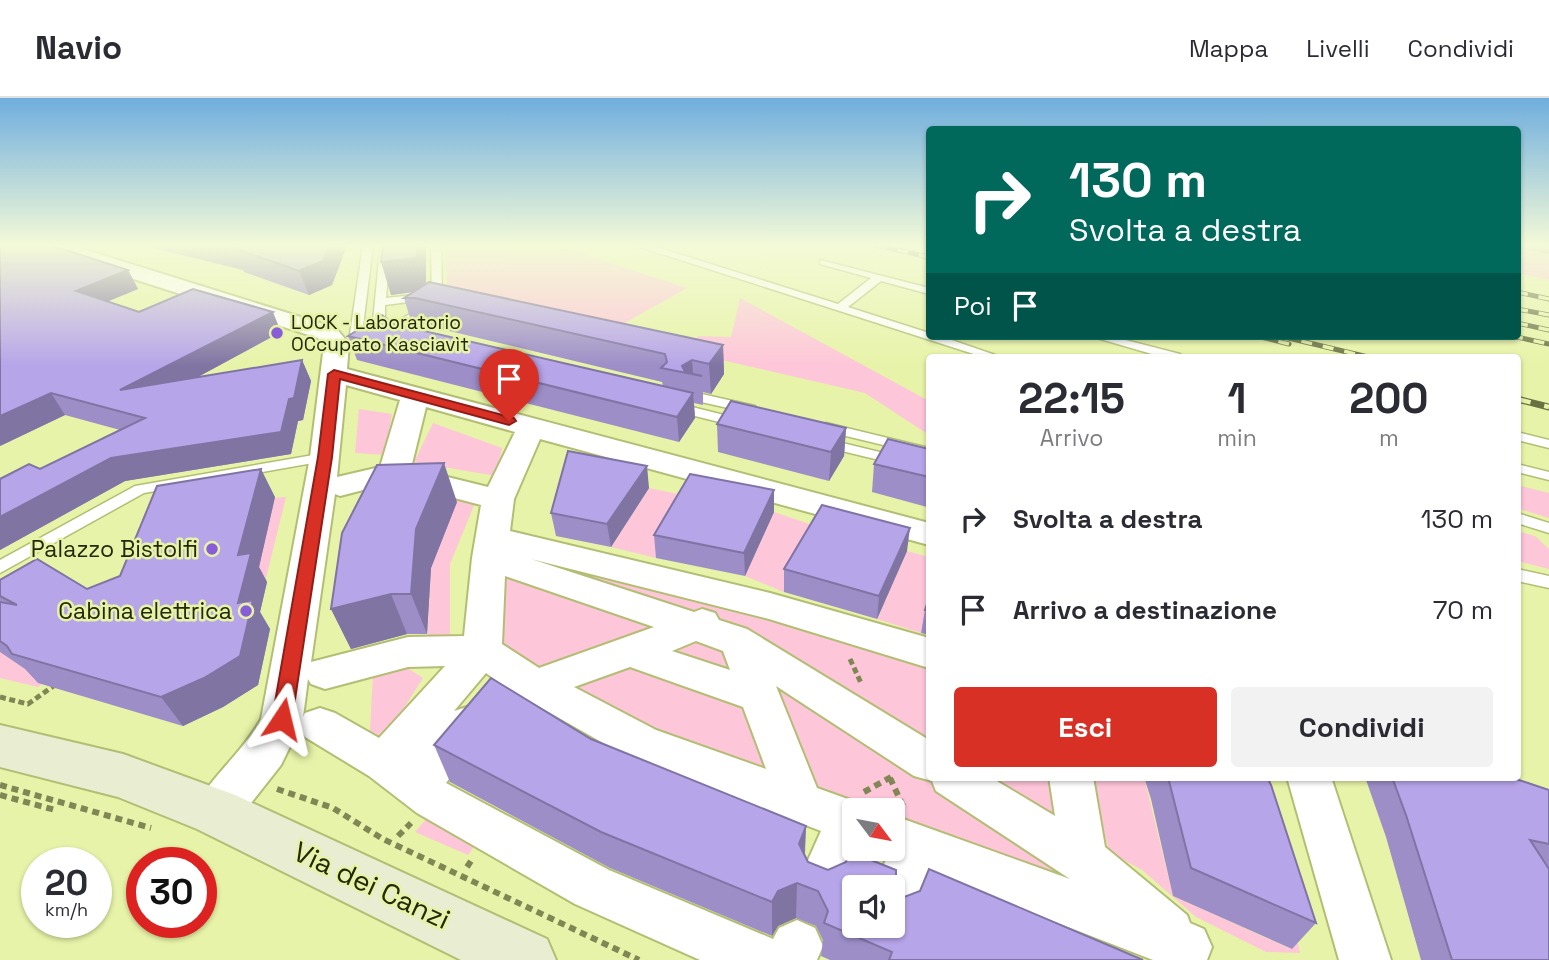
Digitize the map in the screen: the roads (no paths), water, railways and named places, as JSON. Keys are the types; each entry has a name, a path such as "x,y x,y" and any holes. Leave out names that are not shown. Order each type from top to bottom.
{"street":[{"path":"175,285 327,333 345,336"},
{"path":"230,795 266,752 282,719 332,471 334,374 337,344 345,336"},
{"path":"334,374 926,533"},
{"path":"394,473 413,402"},
{"path":"400,775 482,651 498,499 528,433"},
{"path":"332,471 394,473 498,499"},
{"path":"491,548 770,606 926,652"},
{"path":"491,548 739,642 926,761"},
{"path":"400,775 484,703 630,652 693,626 770,606"},
{"path":"739,642 759,696 842,809"},
{"path":"325,673 408,652 482,651 534,685 641,743 842,834"},
{"path":"630,652 759,696"},
{"path":"320,725 433,799 592,887 783,955"},
{"name":"Via dei Canzi","path":"0,746 123,776 230,795 526,960"},
{"path":"958,781 1082,859 1193,953"},
{"path":"1071,781 1075,791 1082,859"},
{"path":"1310,781 1366,960"},
{"path":"905,858 1193,953"},
{"path":"824,878 848,861"}],"lane":[{"path":"358,285 345,336 390,331 409,337"},
{"path":"382,285 379,321 390,331"},
{"path":"390,331 438,302 437,285"},
{"path":"765,285 926,336"},
{"path":"839,309 869,285"},
{"path":"908,285 926,290"},
{"path":"380,302 437,295"},
{"path":"940,340 985,354"},
{"path":"1111,340 1165,354"},
{"path":"693,396 758,411"},
{"path":"663,404 756,427"},
{"path":"811,424 926,451"},
{"path":"1521,437 1549,444"},
{"path":"810,439 926,467"},
{"path":"1521,469 1549,476"},
{"path":"0,567 141,489 332,471"},
{"path":"1521,519 1549,528"},
{"path":"1521,576 1549,582"}],"railway":[{"path":"1521,293 1549,299"},
{"path":"1521,310 1549,315"},
{"path":"1521,324 1549,330"},
{"path":"1521,338 1549,344"},
{"path":"1273,340 1289,344"},
{"path":"1297,340 1355,354"},
{"path":"1521,400 1549,407"}],"place":[{"name":"LOCK - Laboratorio OCcupato Kasciavìt","path":"277,333"},
{"name":"Palazzo Bistolfi","path":"212,549"},
{"name":"Cabina elettrica","path":"246,611"}]}
